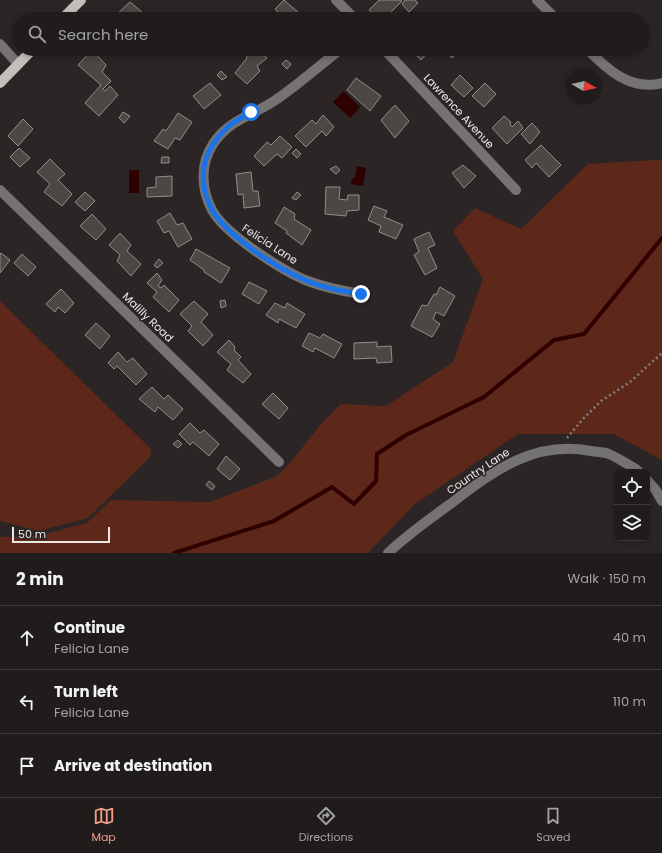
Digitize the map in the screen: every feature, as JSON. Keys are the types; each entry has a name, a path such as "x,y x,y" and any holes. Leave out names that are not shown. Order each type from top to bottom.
{"main road":[{"path":"69,12 81,0"},
{"path":"0,83 26,56"}],"street":[{"path":"336,0 348,12"},
{"path":"537,0 549,12"},
{"path":"0,44 18,64"},
{"name":"Felicia Lane","path":"332,56 276,100 229,126 213,144 204,165 204,188 212,211 230,231 253,249 277,265 305,280 333,289 361,294"},
{"name":"Lawrence Avenue","path":"391,56 516,190"},
{"path":"594,56 602,64 627,80 641,85 662,83"},
{"name":"Malilly Road","path":"0,190 279,462"},
{"name":"Country Lane","path":"388,553 400,542 494,472 519,458 547,450 578,448 609,454 636,469"},
{"path":"650,483 662,501"}],"path":[{"path":"558,449 583,419 601,401 630,382 662,354"}],"shaded area":[{"path":"344,91 360,107 350,118 333,102"},
{"path":"662,160 662,460 614,434 518,434 415,504 368,553 0,553 0,537 37,536 87,523 111,500 210,502 277,476 290,463 320,425 341,404 386,406 453,362 483,279 453,231 475,208 521,229 588,164"},
{"path":"357,166 366,168 363,186 351,184 352,178 355,178"},
{"path":"129,170 139,170 139,193 129,193"},
{"path":"0,301 151,449 150,457 88,518 39,531 0,521"}],"building":[{"path":"284,0 298,12 278,12 275,9"},
{"path":"379,0 402,1 391,12 371,12 369,10"},
{"path":"405,0 415,0 418,3 409,12 402,4"},
{"path":"130,2 142,12 119,12"},
{"path":"86,56 98,56 106,65 102,72 111,81 103,89 105,91 110,86 118,95 99,116 85,103 101,85 78,65"},
{"path":"246,56 265,56 267,58 257,66 260,71 247,84 235,73 247,58"},
{"path":"417,56 425,56 421,60"},
{"path":"286,60 291,64 287,69 282,64"},
{"path":"221,71 227,77 222,80 217,75"},
{"path":"460,75 473,88 464,97 451,85"},
{"path":"356,78 381,96 370,111 347,90"},
{"path":"210,83 221,95 204,109 193,96"},
{"path":"485,83 496,94 484,107 472,96"},
{"path":"395,105 409,121 395,138 381,120"},
{"path":"123,112 130,116 124,123 119,118"},
{"path":"178,113 192,122 180,140 175,138 168,149 154,141 163,129 166,131"},
{"path":"323,115 334,127 326,136 322,131 306,147 295,136 312,120 316,124"},
{"path":"504,116 511,122 510,124 512,127 518,121 523,128 507,144 492,128"},
{"path":"23,119 33,129 18,146 8,136"},
{"path":"532,123 540,132 530,144 521,134"},
{"path":"280,136 292,147 282,158 277,154 264,166 254,156 267,142 271,145"},
{"path":"541,145 561,165 549,177 536,163 532,168 525,160"},
{"path":"19,148 30,158 20,167 10,157"},
{"path":"296,149 301,154 297,158 292,153"},
{"path":"162,157 169,157 169,163 161,163"},
{"path":"50,159 65,174 58,180 72,194 62,206 44,192 50,184 37,172"},
{"path":"463,165 476,176 464,188 452,173"},
{"path":"336,166 340,170 336,174 330,169"},
{"path":"251,172 253,191 258,191 260,206 244,208 243,194 238,195 236,174"},
{"path":"172,176 172,196 147,197 147,188 156,187 156,177"},
{"path":"326,187 340,187 339,199 347,200 348,195 359,195 359,210 347,211 346,216 325,214"},
{"path":"85,192 95,201 85,211 75,202"},
{"path":"297,192 301,195 296,200 292,198"},
{"path":"374,206 387,211 384,217 403,225 396,239 379,232 381,226 368,220"},
{"path":"284,207 295,214 294,219 311,230 302,245 286,233 287,231 275,223"},
{"path":"170,213 177,225 183,223 192,239 178,247 169,231 164,233 157,221"},
{"path":"92,214 106,229 96,240 80,226"},
{"path":"429,232 435,245 428,248 437,268 425,275 414,255 419,252 414,239"},
{"path":"120,233 131,245 127,251 141,264 131,276 117,261 120,255 109,245"},
{"path":"196,249 230,268 221,283 204,272 204,270 190,260"},
{"path":"1,253 10,260 0,273 0,254"},
{"path":"22,254 36,267 28,276 14,263"},
{"path":"159,259 163,263 157,268 154,265"},
{"path":"157,273 162,280 158,286 161,288 164,285 179,300 169,312 153,297 157,292 147,283"},
{"path":"249,282 267,291 259,304 242,294"},
{"path":"440,287 455,296 444,316 436,312 433,319 440,324 432,337 411,326 422,305 427,306 434,294 436,295"},
{"path":"61,289 74,303 65,313 58,307 55,312 46,304"},
{"path":"225,300 226,306 221,308 220,301"},
{"path":"194,301 208,314 201,322 213,335 203,346 188,331 192,326 180,314"},
{"path":"275,303 285,308 287,303 305,314 296,328 279,319 278,323 266,315"},
{"path":"96,323 110,336 100,349 85,335"},
{"path":"309,333 320,338 323,334 342,344 334,358 315,348 313,352 302,346"},
{"path":"229,340 235,347 234,350 241,357 238,360 251,374 243,383 227,370 231,364 217,352"},
{"path":"377,342 377,347 391,346 392,362 377,363 376,358 354,359 354,343"},
{"path":"118,352 127,362 133,358 147,374 136,385 117,366 114,369 108,363"},
{"path":"152,387 164,399 168,395 183,409 173,420 158,407 155,412 139,399"},
{"path":"273,393 288,408 279,419 262,404"},
{"path":"190,423 200,433 204,430 219,444 209,456 193,442 190,445 179,434"},
{"path":"178,440 182,444 178,448 173,444"},
{"path":"226,456 240,469 230,480 217,469"},
{"path":"209,481 215,486 212,490 206,485"}],"waterway":[{"path":"174,553 274,521 332,487 354,504 376,481 377,454 406,435 484,397 554,340 584,334 662,238"}],"route":[{"path":"251,112 229,126 213,144 204,165 204,188 212,211 230,231 277,265 305,280 333,289 361,294"}]}
